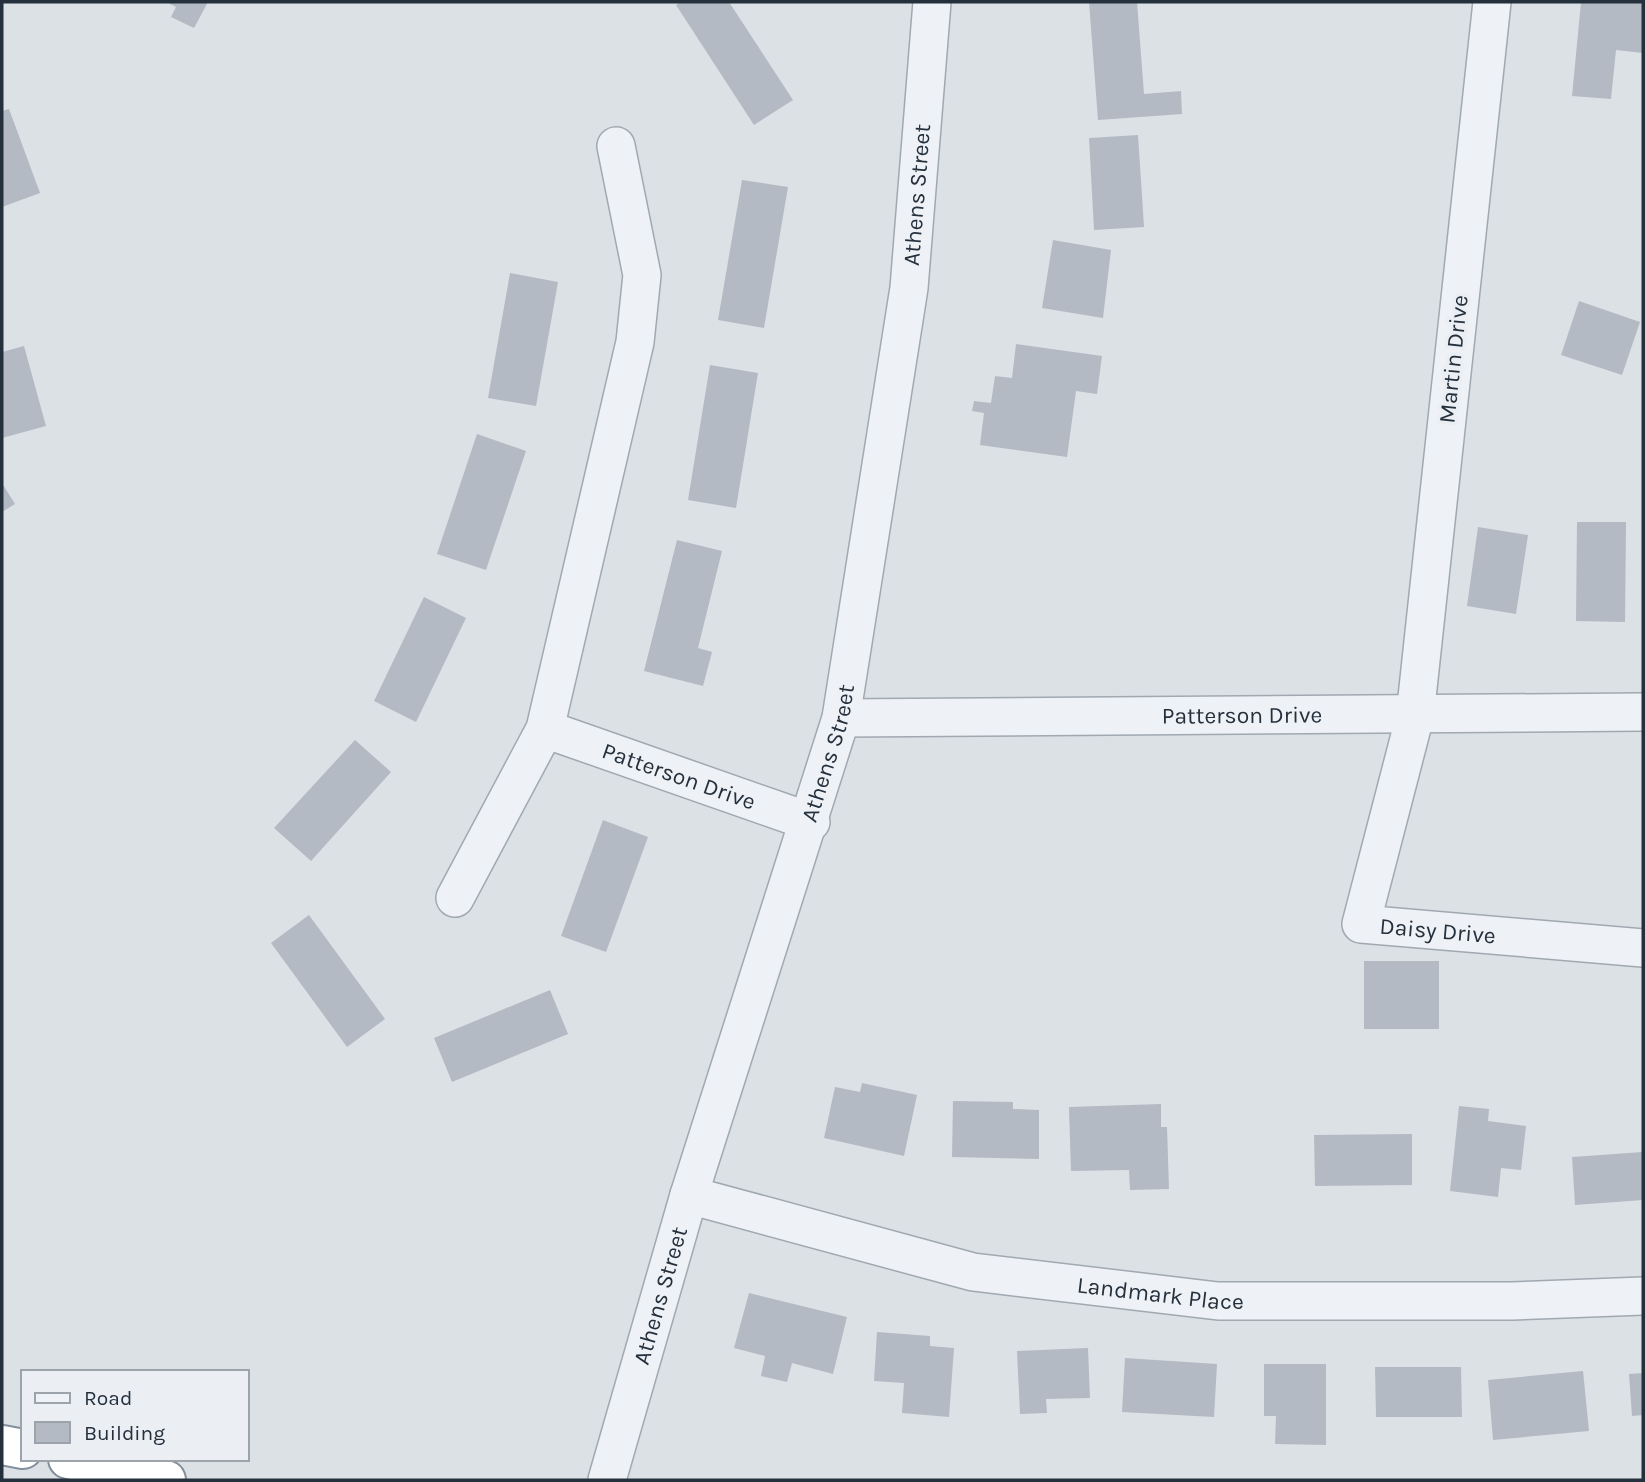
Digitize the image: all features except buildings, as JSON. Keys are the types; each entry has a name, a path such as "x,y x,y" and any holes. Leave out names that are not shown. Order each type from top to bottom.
{"highway":[{"path":"2,1445 21,1450"},
{"path":"77,1461 166,1480"}],"street":[{"name":"Athens Street","path":"610,1470 689,1195 811,822 841,718 909,288 932,2"},
{"name":"Martin Drive","path":"1415,716 1492,2"},
{"path":"455,898 545,729 635,342 642,275 616,146"},
{"name":"Patterson Drive","path":"841,718 1415,716 1643,712"},
{"name":"Daisy Drive","path":"1415,716 1361,924 1643,948"},
{"name":"Patterson Drive","path":"545,729 811,822"},
{"name":"Landmark Place","path":"689,1195 973,1272 1219,1301 1511,1301 1643,1296"}]}
